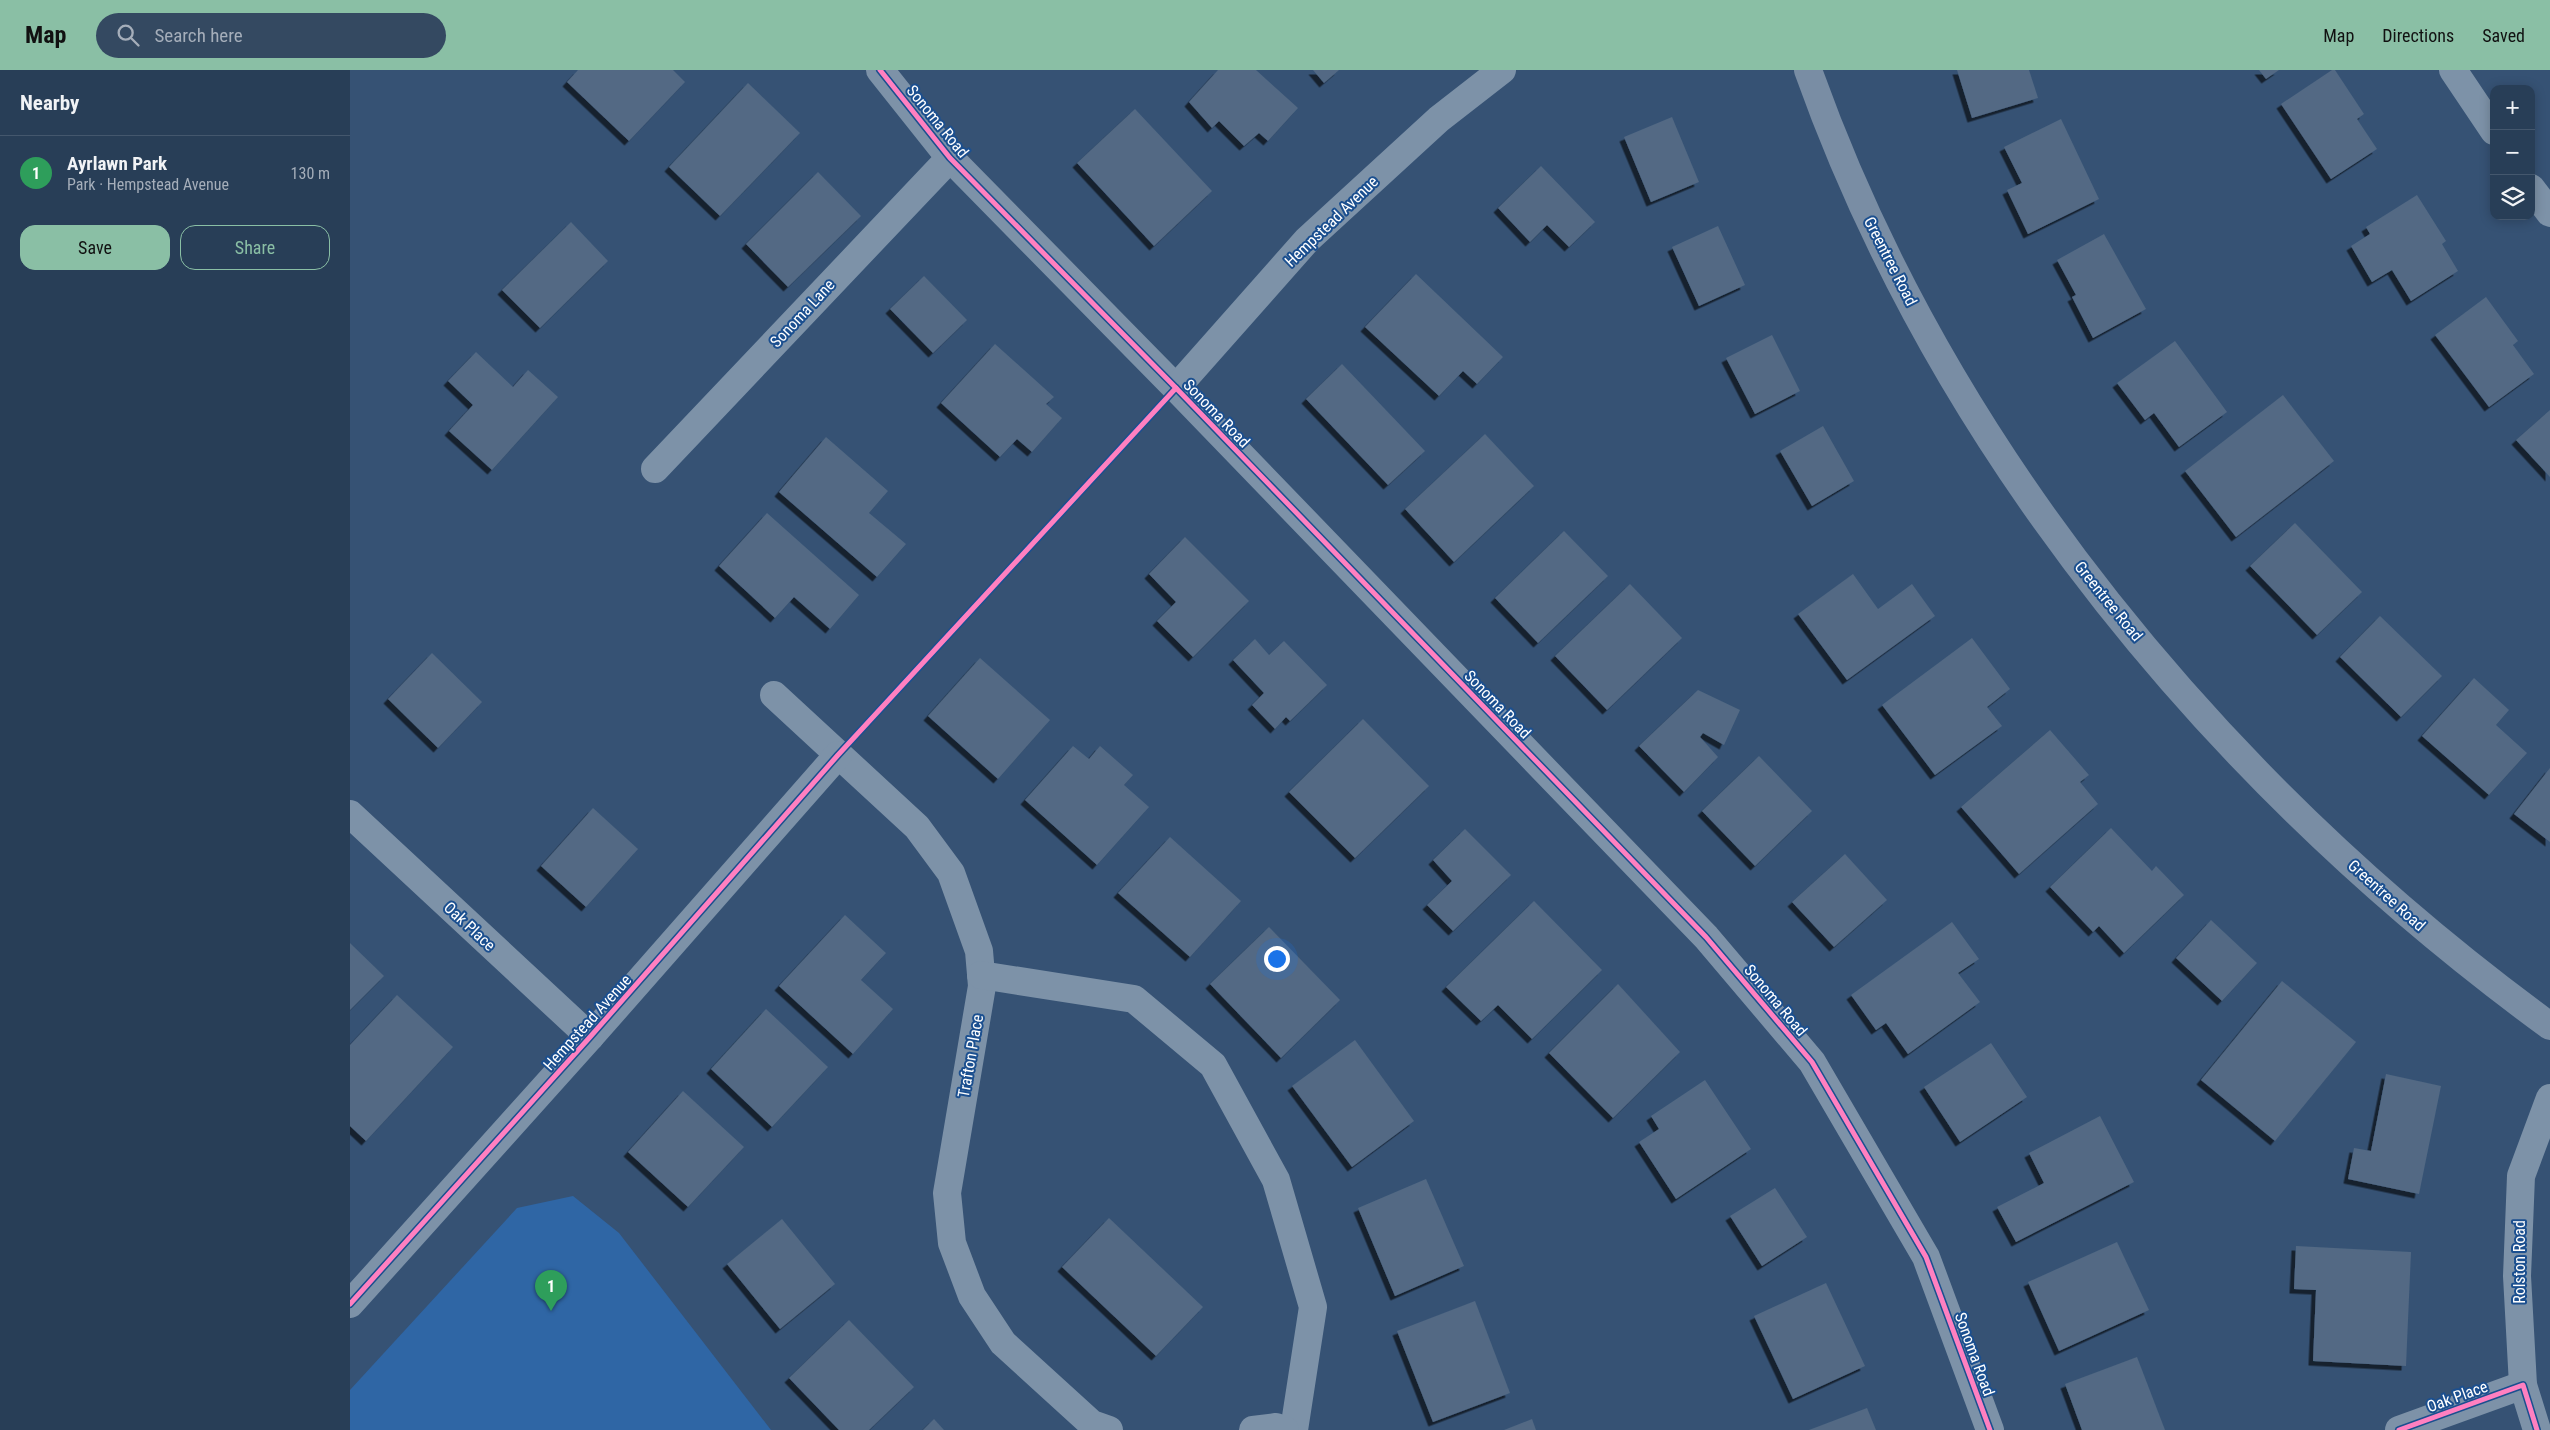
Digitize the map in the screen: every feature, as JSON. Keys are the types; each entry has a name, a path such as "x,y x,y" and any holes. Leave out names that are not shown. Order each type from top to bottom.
{"street":[{"name":"Sonoma Road","path":"880,70 950,158 1176,388 1706,937 1812,1062 1926,1257 1990,1430"},
{"name":"Hempstead Avenue","path":"1176,388 1307,240 1439,118 1502,70"},
{"name":"Greentree Road","path":"1808,70 1861,202 1907,295 2005,461 2086,572 2176,683 2303,818 2427,930 2493,984 2550,1026"},
{"path":"2453,70 2493,130"},
{"name":"Sonoma Lane","path":"655,469 950,158"},
{"path":"2535,193 2550,213"},
{"name":"Trafton Place","path":"774,695 917,827 950,873 979,951 982,986 946,1193 952,1243 972,1296 1003,1343 1092,1424 1110,1430"},
{"name":"Hempstead Avenue","path":"350,1304 590,1037 838,755"},
{"name":"Oak Place","path":"350,814 590,1037"},
{"path":"981,975 1134,999 1213,1065 1276,1180 1312,1306 1294,1430"},
{"name":"Rolston Road","path":"2537,1430 2523,1385 2517,1276 2521,1176 2550,1098"},
{"name":"Oak Place","path":"2399,1430 2523,1385"},
{"path":"1253,1430 1276,1427 1285,1430"}],"shaded area":[{"path":"573,1196 619,1233 771,1430 350,1430 350,1390 517,1208"}],"building":[{"path":"578,70 673,70 685,82 629,141 567,82"},
{"path":"1218,70 1256,70 1298,108 1268,141 1259,133 1244,146 1219,121 1212,128 1189,102"},
{"path":"1313,70 1339,70 1324,83"},
{"path":"1957,70 2029,70 2038,98 1972,118"},
{"path":"2259,70 2279,70 2266,79"},
{"path":"2332,70 2335,70 2364,114 2357,119 2377,149 2331,179 2281,104"},
{"path":"748,83 800,133 720,216 669,167"},
{"path":"1135,109 1212,191 1154,246 1077,163"},
{"path":"1672,117 1699,182 1651,202 1624,137"},
{"path":"2061,119 2099,199 2028,234 2007,190 2022,183 2004,147"},
{"path":"1541,166 1595,222 1569,247 1547,225 1530,242 1498,208"},
{"path":"818,172 861,216 788,287 746,244"},
{"path":"2417,195 2446,241 2442,244 2458,271 2411,301 2392,270 2372,282 2351,246 2370,234 2366,227"},
{"path":"571,222 608,261 540,328 502,290"},
{"path":"1718,226 1745,285 1699,306 1672,247"},
{"path":"2104,234 2146,309 2093,338 2072,297 2076,295 2057,260"},
{"path":"1416,274 1503,357 1477,384 1463,371 1439,396 1365,327"},
{"path":"924,276 967,320 933,353 890,309"},
{"path":"2486,297 2518,341 2513,345 2534,374 2489,407 2435,335"},
{"path":"1772,335 1800,391 1755,414 1726,358"},
{"path":"2175,341 2227,412 2179,447 2154,413 2145,420 2117,383"},
{"path":"995,344 1054,397 1046,404 1062,418 1032,452 1017,439 1000,457 941,403"},
{"path":"476,352 513,387 528,370 558,397 492,470 449,431 473,405 448,381"},
{"path":"1342,364 1425,451 1388,485 1306,399"},
{"path":"2283,395 2334,461 2236,537 2185,471"},
{"path":"2550,410 2550,477 2516,440"},
{"path":"1823,426 1854,481 1812,506 1780,451"},
{"path":"1485,434 1534,486 1454,562 1405,509"},
{"path":"826,437 888,491 869,513 906,544 877,577 779,492"},
{"path":"767,513 859,595 830,629 794,597 775,618 719,566"},
{"path":"2295,523 2362,592 2317,635 2250,566"},
{"path":"1564,531 1608,576 1538,643 1495,598"},
{"path":"1185,537 1249,601 1193,657 1157,621 1176,602 1149,574"},
{"path":"1853,574 1878,609 1912,584 1935,616 1847,680 1798,614"},
{"path":"1630,584 1682,638 1607,710 1555,656"},
{"path":"2380,616 2442,676 2401,717 2340,657"},
{"path":"1972,638 2010,689 1987,707 2002,726 1935,775 1882,705"},
{"path":"1255,639 1269,655 1284,641 1327,685 1290,721 1286,717 1275,729 1252,705 1264,693 1233,660"},
{"path":"432,653 482,702 438,748 388,699"},
{"path":"980,658 1050,720 998,779 928,716"},
{"path":"2474,678 2509,710 2496,725 2527,753 2489,795 2422,736"},
{"path":"1698,690 1740,710 1724,745 1703,733 1700,737 1718,757 1684,792 1639,746"},
{"path":"1363,719 1429,786 1355,858 1289,792"},
{"path":"2050,730 2089,775 2080,782 2098,804 2019,874 1961,807"},
{"path":"1073,746 1089,759 1100,746 1133,775 1124,785 1149,807 1097,865 1025,800"},
{"path":"1759,756 1812,811 1755,866 1702,811"},
{"path":"2550,768 2550,842 2514,814"},
{"path":"593,808 638,849 586,907 541,866"},
{"path":"2111,828 2152,871 2156,866 2184,895 2124,953 2099,926 2093,932 2050,887"},
{"path":"1465,829 1511,875 1453,931 1427,905 1452,881 1433,860"},
{"path":"1170,837 1241,901 1190,957 1118,893"},
{"path":"1845,854 1887,900 1834,947 1792,902"},
{"path":"1534,901 1602,970 1532,1039 1498,1005 1481,1021 1446,987"},
{"path":"845,915 886,953 861,980 893,1009 853,1054 779,986"},
{"path":"2211,920 2257,963 2222,1001 2176,958"},
{"path":"1952,922 1979,959 1958,973 1980,1002 1908,1054 1886,1023 1876,1030 1851,995"},
{"path":"1269,927 1340,1000 1281,1058 1210,984"},
{"path":"350,943 384,976 350,1010"},
{"path":"2282,981 2356,1042 2275,1141 2201,1080"},
{"path":"1618,984 1680,1052 1613,1118 1549,1053"},
{"path":"397,995 453,1047 366,1141 350,1126 350,1045"},
{"path":"766,1009 828,1067 772,1127 711,1069"},
{"path":"1355,1040 1414,1121 1352,1167 1292,1086"},
{"path":"1991,1043 2027,1097 1960,1142 1924,1087"},
{"path":"2386,1074 2441,1086 2419,1194 2348,1179 2354,1148 2371,1151"},
{"path":"1705,1080 1751,1149 1676,1199 1639,1142 1659,1129 1651,1116"},
{"path":"683,1091 744,1147 688,1207 628,1152"},
{"path":"2100,1116 2134,1182 2016,1242 1997,1207 2044,1183 2029,1153"},
{"path":"1426,1179 1464,1266 1395,1296 1358,1208"},
{"path":"1775,1188 1807,1237 1762,1266 1730,1216"},
{"path":"1109,1218 1203,1307 1156,1356 1062,1267"},
{"path":"782,1219 835,1284 780,1329 727,1264"},
{"path":"2117,1242 2149,1310 2059,1351 2028,1282"},
{"path":"2296,1246 2411,1252 2406,1366 2313,1361 2316,1290 2294,1289"},
{"path":"1826,1283 1865,1366 1793,1399 1754,1316"},
{"path":"1475,1301 1510,1393 1433,1422 1397,1331"},
{"path":"849,1320 914,1387 869,1430 839,1430 789,1378"},
{"path":"2137,1357 2165,1430 2082,1430 2065,1384"},
{"path":"1867,1408 1876,1430 1809,1430"},
{"path":"934,1419 944,1430 923,1430"},
{"path":"1532,1419 1536,1430 1504,1430"}],"cycle path":[{"path":"880,70 950,158 1176,388 1706,937 1812,1062 1926,1257 1990,1430"},
{"path":"350,1304 590,1037 838,755 1176,388"},
{"path":"2399,1430 2523,1385 2537,1430"}],"place":[{"name":"Ayrlawn Park","path":"551,1311"}]}
